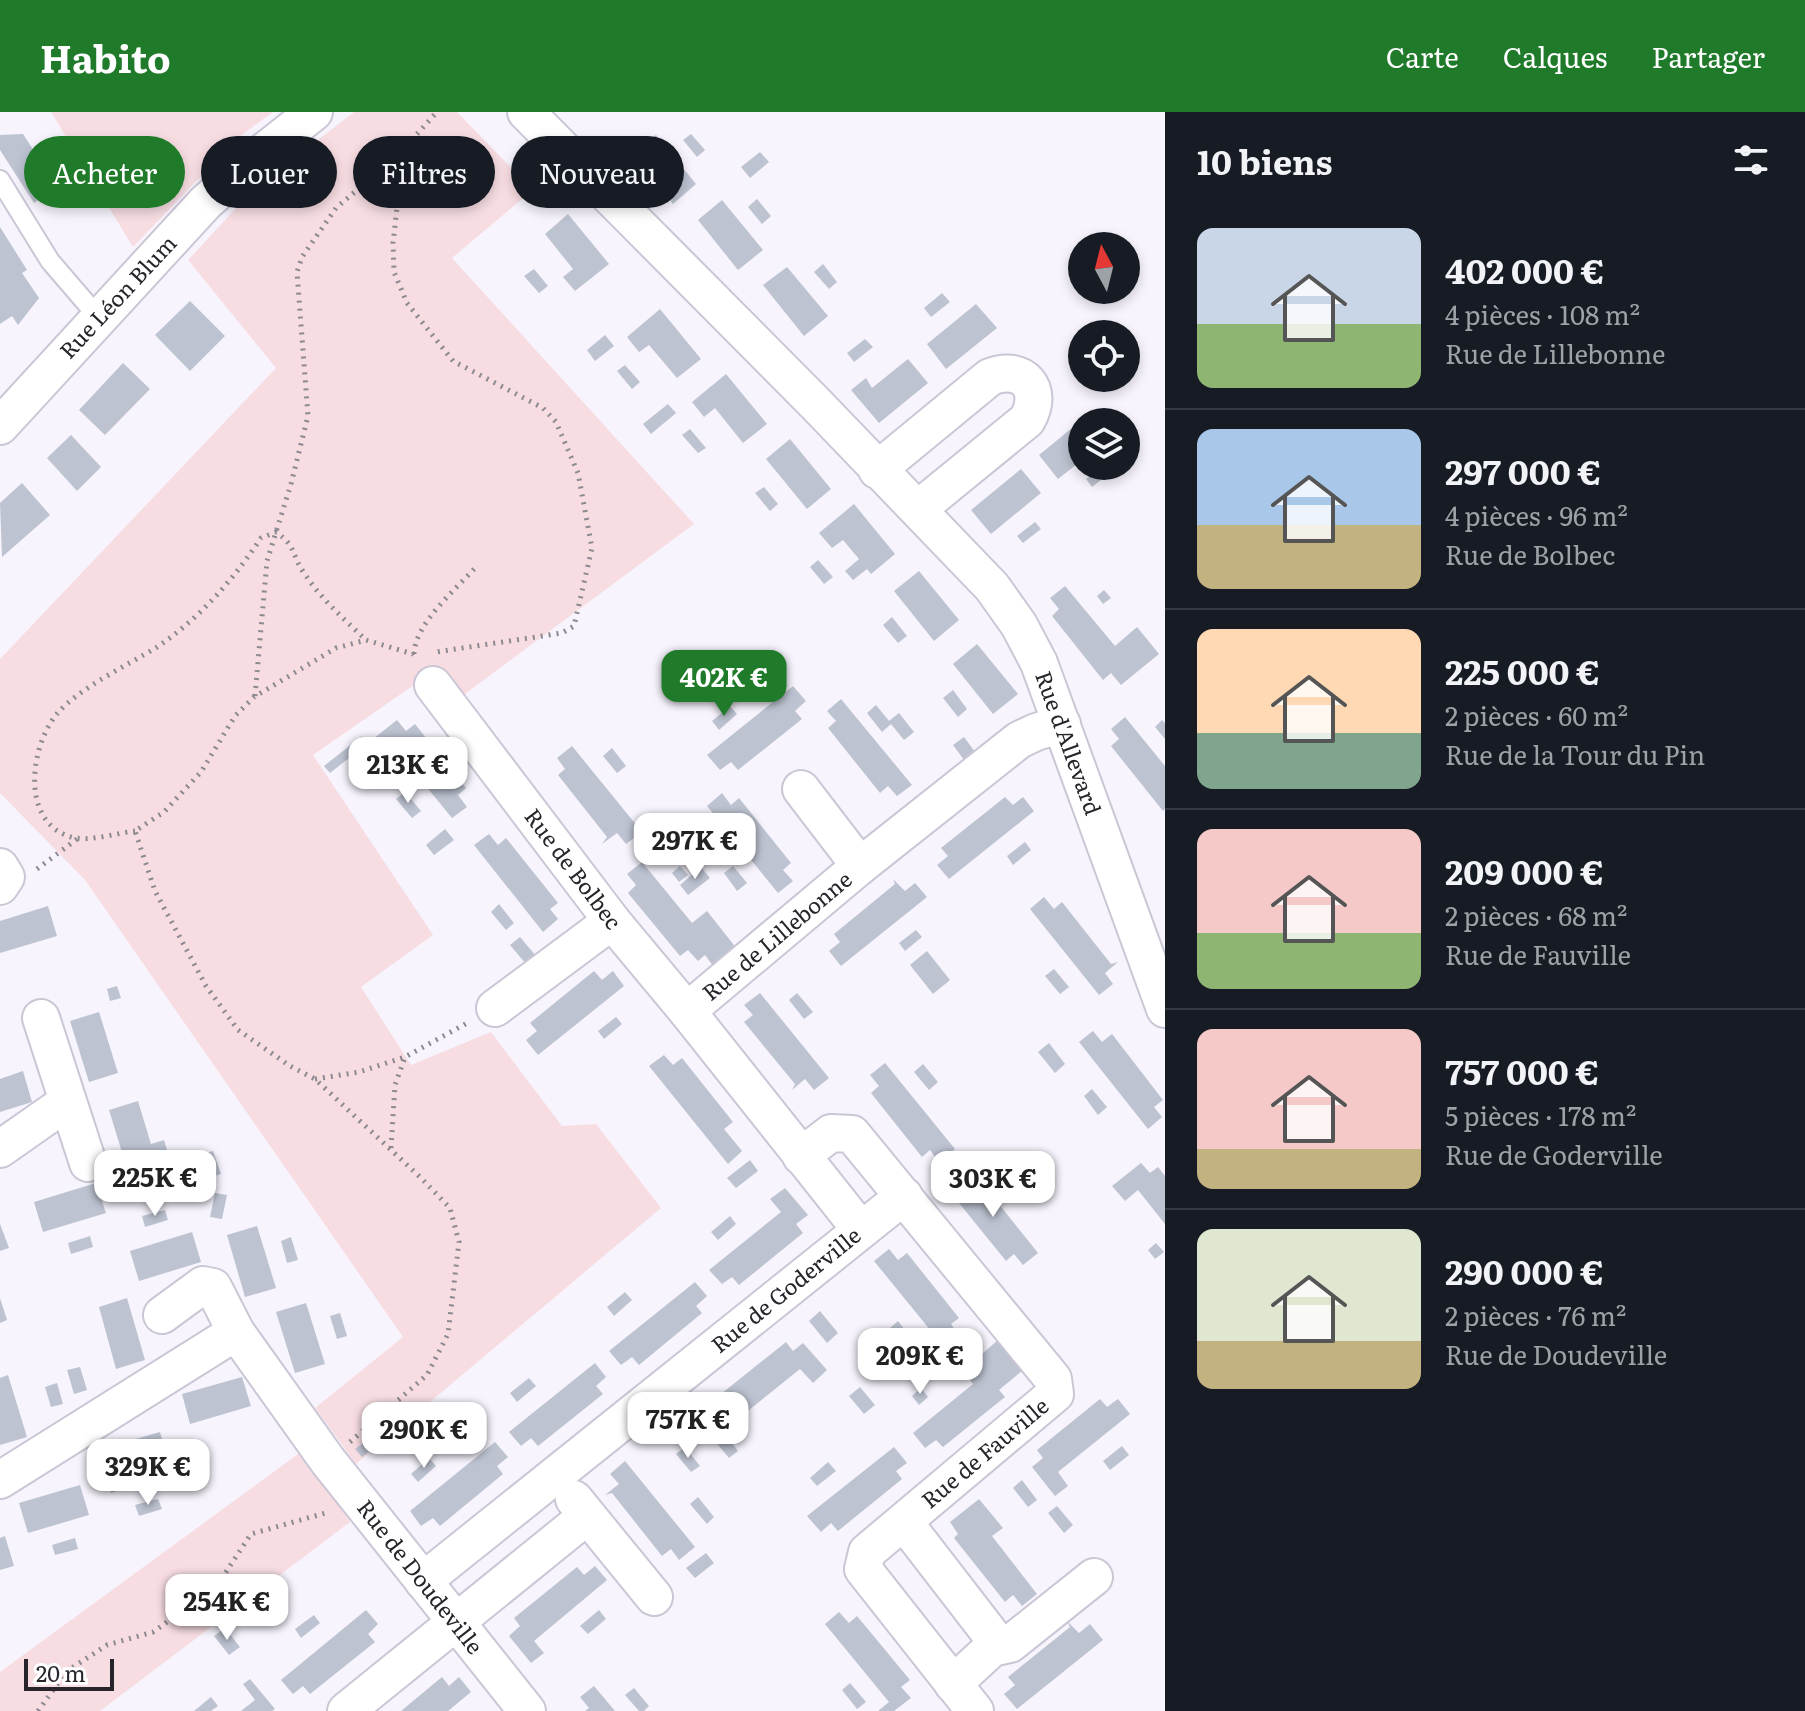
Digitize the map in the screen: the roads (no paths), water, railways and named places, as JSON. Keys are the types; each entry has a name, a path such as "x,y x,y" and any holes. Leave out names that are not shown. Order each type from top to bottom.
{"street":[{"name":"Rue Léon Blum","path":"0,426 206,202 314,112"},
{"name":"Rue d'Allevard","path":"526,112 816,404 992,587 1019,625 1039,663 1163,995"},
{"path":"877,470 990,377 1007,373 1023,377 1031,386 1034,397 1027,420 918,509"},
{"name":"Rue de Bolbec","path":"430,664 612,921 687,1011"},
{"name":"Rue de Lillebonne","path":"861,1230 687,1011 860,866 1019,740 1062,724"},
{"name":"Rue de Lillebonne","path":"801,789 860,866"},
{"path":"495,1008 612,921"},
{"path":"41,1018 88,1163"},
{"path":"0,1149 67,1102"},
{"path":"801,1156 831,1133 852,1134 904,1196"},
{"name":"Rue de Goderville","path":"423,1581 904,1196"},
{"name":"Rue de Fauville","path":"904,1196 1053,1379 1055,1394 867,1552 863,1569 964,1698 992,1648 992,1636 904,1522"},
{"name":"Rue de Doudeville","path":"162,1315 203,1285 213,1287 236,1332 328,1461 527,1711"},
{"path":"0,1480 236,1332"},
{"path":"556,1475 654,1597"},
{"path":"346,1711 587,1516"},
{"name":"Rue de Fauville","path":"992,1648 1010,1644 1094,1577"}],"lane":[{"path":"0,180 50,261 99,318"}]}
